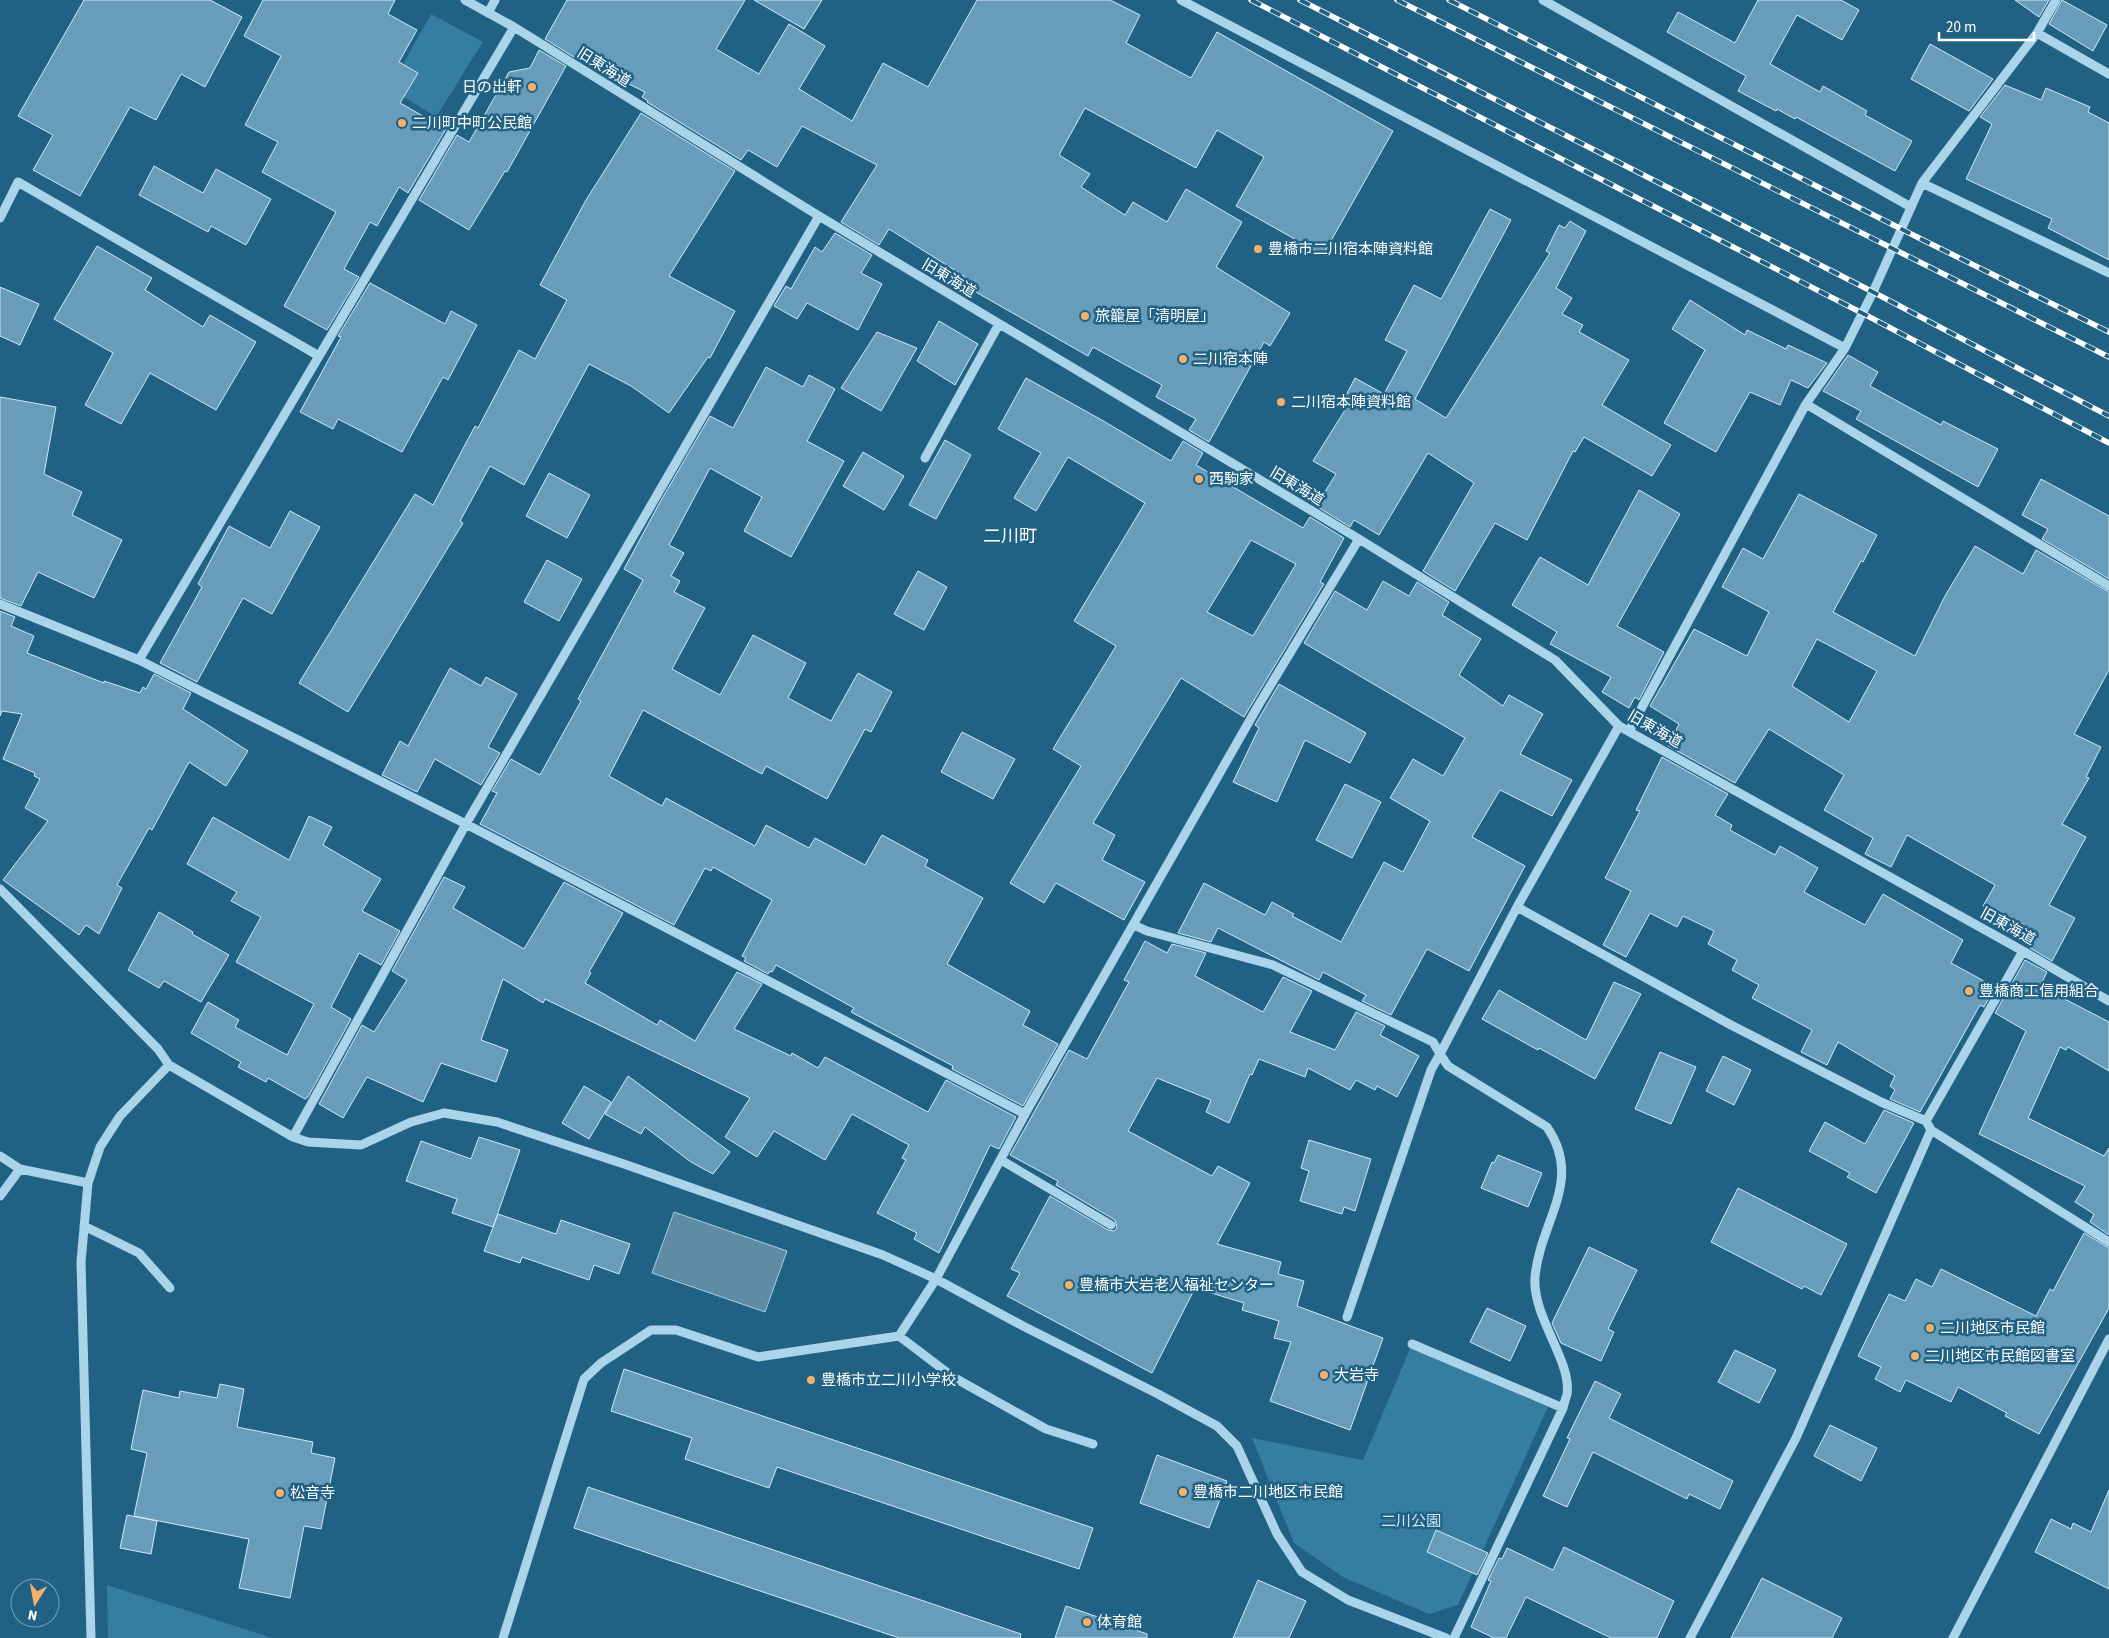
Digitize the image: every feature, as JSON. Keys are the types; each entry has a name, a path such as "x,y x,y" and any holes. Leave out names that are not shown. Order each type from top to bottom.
{"street":[{"name":"旧東海道","path":"464,0 514,27 819,216 1359,539 1555,660 1619,726 2024,950 2109,1000"},
{"path":"488,13 495,0"},
{"path":"1181,0 1845,348"},
{"path":"1543,0 1911,207"},
{"path":"1628,731 1806,404 1845,348 1873,292 1922,183 2037,33 2056,0"},
{"path":"140,660 514,27"},
{"path":"2037,33 2109,74"},
{"path":"0,218 18,182 319,356"},
{"path":"1922,183 2109,273"},
{"path":"292,1136 466,824 819,216"},
{"path":"925,458 999,324"},
{"path":"1806,404 2109,586"},
{"path":"899,1336 936,1279 1025,1114 1258,706 1359,539"},
{"path":"0,604 140,660 466,824 1025,1114"},
{"path":"1347,1317 1431,1070 1518,907 1619,726"},
{"path":"0,889 158,1050 169,1065 292,1136 308,1142 361,1145 411,1122 444,1113 497,1122 624,1164 883,1255 936,1279 1217,1426 1237,1446 1277,1534 1302,1572 1348,1600 1446,1638"},
{"path":"1518,907 1732,1024 1881,1102 1926,1121 1931,1130 2109,1242"},
{"path":"1134,925 1147,931 1273,965 1433,1042 1448,1066 1547,1127 1557,1142 1561,1160 1562,1182 1542,1245 1535,1278 1539,1308 1564,1370 1568,1392 1563,1408 1454,1638"},
{"path":"1926,1121 2024,950"},
{"path":"91,1638 81,1262 88,1183 100,1147 120,1116 169,1065"},
{"path":"1690,1638 1796,1438 1931,1130"},
{"path":"0,1156 20,1169 88,1183"},
{"path":"1000,1160 1111,1225"},
{"path":"0,1196 20,1169"},
{"path":"84,1226 139,1252 170,1288"},
{"path":"504,1638 584,1379 601,1363 651,1330 676,1330 758,1357 899,1336 953,1377 1046,1429 1093,1444"},
{"path":"1953,1638 2109,1339"},
{"path":"1412,1344 1563,1408"}],"green space":[{"path":"431,14 483,42 436,117 390,88"},
{"name":"二川公園","path":"1412,1344 1439,1360 1548,1407 1458,1605 1429,1614 1343,1577 1294,1543 1252,1438 1363,1460"},
{"path":"107,1585 272,1638 108,1638"}],"shaded area":[{"path":"674,1212 787,1251 765,1312 652,1273"}],"building":[{"path":"84,0 210,0 242,17 205,87 181,74 156,120 130,107 80,196 33,170 53,135 18,116"},
{"path":"263,0 395,0 388,14 417,30 399,62 418,73 400,103 446,129 408,193 399,187 377,226 370,222 344,269 359,277 327,330 284,306 336,212 262,172 278,142 245,125 281,56 244,36"},
{"path":"567,0 745,0 716,49 759,74 789,24 825,46 799,89 852,121 883,63 928,87 977,0 1110,0 1140,15 1126,43 1191,78 1217,32 1393,131 1323,255 1236,206 1264,157 1217,130 1196,168 1085,108 1059,155 1090,174 1081,187 1125,215 1133,202 1167,222 1186,189 1242,222 1216,267 1290,313 1270,346 1264,342 1209,442 1189,430 1196,419 1156,397 1162,385 1093,347 1088,356 960,283 964,276 889,229 879,245 841,222 877,165 802,126 777,167 748,150 741,160 647,102 642,97 645,92 572,56 545,39"},
{"path":"754,0 822,0 804,29"},
{"path":"1758,0 1841,0 1859,10 1842,40 1797,15 1770,64 1820,92 1823,86 1867,111 1865,115 1912,141 1895,171 1796,117 1795,119 1777,109 1776,111 1738,91 1746,76 1667,32 1678,12 1735,43"},
{"path":"2015,0 2049,0 2039,17"},
{"path":"2062,0 2107,25 2093,51 2049,24"},
{"path":"1930,44 1993,79 1969,111 1911,79"},
{"path":"539,50 566,66 507,172 505,171 469,230 419,200 457,135 469,142 509,72 530,68"},
{"path":"2005,85 2041,100 2046,88 2090,107 2088,112 2109,123 2109,260 2048,228 2052,219 1966,179 1992,124 1980,117"},
{"path":"641,113 735,171 669,276 735,311 710,358 708,357 669,413 631,386 589,364 524,485 490,466 460,521 463,523 348,712 299,683 415,494 433,505 475,426 478,428 519,350 535,359 567,300 540,285 586,200"},
{"path":"154,166 203,193 216,169 271,199 246,245 211,226 208,232 139,195"},
{"path":"1490,209 1511,220 1415,399 1446,418 1550,253 1546,251 1559,225 1565,228 1570,221 1586,231 1556,288 1572,298 1562,314 1583,325 1579,332 1629,360 1602,405 1671,445 1652,476 1584,437 1575,452 1573,451 1527,540 1495,523 1455,591 1423,571 1474,483 1428,453 1379,535 1354,520 1350,527 1316,506 1336,474 1313,461 1345,410 1340,407 1355,378 1384,394 1407,351 1385,340 1414,285 1441,299"},
{"path":"835,233 872,255 861,273 882,284 858,330 807,303 797,319 774,306 786,286 791,289 815,247 822,252"},
{"path":"97,246 152,278 145,290 203,327 210,315 256,342 216,410 150,373 121,424 85,405 113,353 54,319"},
{"path":"370,283 445,324 451,311 477,325 448,380 443,377 402,452 338,419 333,429 300,412 341,337 338,336"},
{"path":"0,287 39,304 20,345 0,336"},
{"path":"1690,300 1745,335 1747,330 1786,349 1788,345 1827,363 1808,388 1791,380 1780,405 1750,392 1716,452 1664,423 1705,350 1672,329"},
{"path":"939,321 978,344 955,385 917,361"},
{"path":"877,332 917,348 881,411 841,388"},
{"path":"1848,355 1878,372 1870,386 1941,425 1943,421 1998,449 1978,487 1856,419 1861,411 1823,391"},
{"path":"766,367 803,387 809,375 835,389 807,441 844,461 791,557 744,531 762,497 710,468 669,545 684,553 671,576 680,581 674,592 705,608 672,669 720,695 753,635 806,663 788,698 831,721 858,673 892,692 871,732 865,729 827,799 766,766 762,774 643,710 609,776 662,806 666,798 755,846 766,825 809,848 815,838 865,865 882,835 928,860 925,866 983,898 947,964 1030,1011 1023,1025 1058,1044 1023,1106 952,1069 953,1066 851,1012 854,1008 776,965 772,972 770,971 768,974 744,961 746,958 742,956 772,900 713,867 711,871 705,868 674,925 480,824 497,793 492,791 511,759 540,775 581,701 578,699 643,580 624,569 660,502 710,416 733,428"},
{"path":"1026,378 1171,461 1183,441 1203,453 1196,465 1303,528 1310,517 1344,538 1320,582 1324,584 1244,717 1181,678 1093,823 1115,835 1102,860 1145,882 1124,920 1056,883 1044,903 1010,883 1081,766 1053,749 1116,646 1074,621 1145,503 1068,457 1036,511 1014,498 1041,453 998,429","holes":["1251,540 1296,564 1253,636 1207,612"]},
{"path":"0,397 56,407 44,474 82,492 72,515 122,540 94,598 38,572 21,606 0,598"},
{"path":"945,440 971,455 936,519 909,505"},
{"path":"863,452 904,476 884,510 843,486"},
{"path":"549,473 590,495 567,538 526,516"},
{"path":"2041,479 2109,516 2109,579 2042,539 2048,529 2022,515"},
{"path":"1639,490 1680,514 1617,626 1664,652 1639,700 1635,697 1629,708 1602,692 1611,677 1550,644 1557,632 1512,605 1540,557 1588,585"},
{"path":"1799,494 1877,535 1833,612 1915,656 1945,596 1975,546 2023,574 2036,550 2109,592 2109,670 2074,734 2101,747 2086,777 2089,778 2062,824 2086,837 2049,905 2075,918 2052,961 2030,948 2037,935 1983,906 1995,885 1907,835 1891,867 1865,854 1873,838 1824,810 1844,775 1769,729 1735,783 1668,746 1679,724 1650,706 1694,629 1747,656 1769,612 1722,587 1743,548 1763,559","holes":["1817,639 1877,671 1849,722 1792,686"]},
{"path":"290,511 320,527 272,614 243,598 197,682 160,663 202,587 198,584 229,526 270,548"},
{"path":"547,560 582,579 559,621 524,602"},
{"path":"918,571 947,587 924,630 894,614"},
{"path":"1383,581 1409,596 1417,582 1449,602 1442,615 1481,639 1459,675 1503,706 1509,695 1543,714 1520,754 1572,780 1552,816 1500,790 1472,837 1525,866 1469,971 1427,949 1391,1015 1362,1001 1366,995 1323,972 1319,980 1218,928 1211,942 1178,933 1204,883 1265,915 1272,902 1294,914 1292,916 1341,942 1384,862 1403,872 1430,821 1390,798 1413,759 1443,776 1465,738 1304,643 1335,591 1367,610"},
{"path":"0,611 15,617 11,626 34,636 27,653 104,683 104,681 140,693 143,687 146,689 154,674 191,693 183,709 248,751 226,786 189,762 152,830 149,828 117,885 122,888 99,934 86,925 79,935 3,880 48,821 25,808 40,779 34,776 35,773 3,759 22,714 2,711 0,716"},
{"path":"450,668 481,686 486,677 517,694 488,747 500,753 481,785 435,759 417,792 382,775 400,741 408,746"},
{"path":"1279,684 1366,733 1350,763 1305,740 1277,802 1233,782 1259,728 1255,725"},
{"path":"962,732 1015,759 993,799 941,772"},
{"path":"1662,757 1728,794 1715,815 1732,825 1730,830 1775,855 1780,846 1818,868 1804,892 1865,925 1883,894 1963,940 1951,963 1995,987 1984,1007 1980,1005 1920,1112 1890,1099 1895,1090 1890,1086 1895,1076 1838,1042 1827,1065 1801,1052 1812,1030 1752,998 1759,985 1732,970 1737,960 1708,944 1714,931 1683,916 1677,927 1650,913 1626,957 1603,945 1631,891 1605,878 1640,811 1636,810"},
{"path":"1345,784 1381,802 1352,858 1316,840"},
{"path":"309,816 332,827 323,845 381,879 362,911 400,931 381,965 359,953 331,1007 351,1019 308,1097 305,1099 268,1078 266,1082 238,1067 241,1062 191,1033 208,1002 239,1020 235,1027 287,1055 314,1004 236,962 261,917 231,901 237,892 187,864 213,817 289,860"},
{"path":"444,877 465,887 453,908 524,949 564,882 623,913 589,972 591,973 585,983 657,1025 660,1020 695,1041 737,972 762,984 734,1029 791,1056 792,1053 818,1068 825,1057 928,1112 946,1080 1016,1117 999,1149 990,1145 939,1253 914,1239 917,1233 877,1213 906,1160 902,1158 909,1145 852,1114 825,1160 774,1131 757,1157 725,1137 750,1098 545,999 543,1003 503,979 481,1040 508,1050 496,1082 441,1063 423,1102 367,1077 343,1118 319,1104 362,1025 374,1032 407,980 392,971"},
{"path":"159,912 229,955 201,1002 164,981 159,988 128,970"},
{"path":"1145,941 1167,953 1172,944 1206,953 1195,976 1263,1012 1283,977 1312,991 1290,1032 1335,1050 1356,1012 1385,1026 1380,1035 1419,1056 1397,1097 1377,1086 1375,1090 1356,1080 1350,1090 1308,1068 1305,1077 1259,1059 1252,1075 1250,1074 1229,1123 1206,1112 1211,1100 1157,1078 1128,1131 1212,1176 1218,1166 1250,1183 1217,1244 1281,1262 1278,1274 1304,1281 1297,1306 1383,1338 1350,1430 1270,1401 1291,1342 1274,1338 1279,1321 1242,1310 1244,1303 1195,1288 1152,1373 1007,1296 1020,1273 1011,1269 1050,1196 1108,1230 1114,1231 1117,1228 1115,1220 1056,1185 1058,1181 1010,1155 1069,1050 1087,1059 1129,982 1124,980"},
{"path":"2025,960 2047,972 2041,984 2054,991 2053,993 2109,1022 2109,1071 2068,1047 2066,1050 2060,1047 2028,1118 2104,1156 2109,1148 2109,1235 2090,1222 2094,1214 2075,1202 2085,1186 1979,1134 2026,1031 1995,1013"},
{"path":"1614,982 1641,994 1595,1079 1482,1019 1499,990 1586,1040"},
{"path":"1660,1052 1696,1067 1671,1124 1635,1109"},
{"path":"1723,1056 1751,1070 1734,1105 1706,1091"},
{"path":"628,1076 730,1152 713,1174 691,1162 645,1127 641,1134 605,1114"},
{"path":"584,1086 611,1102 589,1139 562,1123"},
{"path":"1884,1110 1914,1123 1876,1193 1847,1177 1850,1173 1809,1151 1825,1122 1865,1144"},
{"path":"479,1137 520,1150 493,1227 452,1213 457,1199 406,1181 421,1141 471,1159"},
{"path":"1309,1140 1371,1159 1355,1211 1344,1207 1342,1214 1300,1201 1309,1171 1301,1168"},
{"path":"1498,1155 1542,1173 1528,1207 1481,1188 1492,1162 1494,1163"},
{"path":"1738,1188 1847,1244 1821,1295 1804,1286 1802,1289 1711,1242"},
{"path":"498,1214 556,1234 561,1220 630,1244 619,1274 594,1265 589,1280 522,1257 520,1263 484,1251"},
{"path":"2084,1233 2109,1248 2109,1308 2039,1434 2005,1416 2007,1413 1958,1387 1951,1402 1906,1380 1900,1392 1875,1379 1881,1367 1858,1356 1889,1294 1905,1301 1916,1279 1932,1287 1941,1269 2036,1316 2050,1289 2053,1291"},
{"path":"1589,1247 1637,1270 1608,1329 1614,1332 1601,1361 1561,1343 1552,1323"},
{"path":"1487,1308 1526,1326 1510,1361 1470,1342"},
{"path":"1735,1350 1776,1370 1759,1403 1718,1382"},
{"path":"624,1369 1093,1528 1079,1569 777,1467 769,1488 685,1459 692,1438 611,1411"},
{"path":"1595,1381 1621,1394 1609,1418 1733,1481 1720,1509 1689,1494 1687,1499 1593,1452 1567,1507 1543,1496 1570,1439 1567,1438"},
{"name":"松音寺","path":"220,1384 244,1389 237,1427 313,1442 311,1453 335,1458 321,1529 304,1526 290,1598 239,1588 249,1539 134,1516 147,1453 131,1449 143,1390 179,1398 180,1391 217,1398"},
{"path":"1830,1425 1877,1448 1861,1481 1814,1456"},
{"name":"豊橋市二川地区市民館","path":"1157,1455 1227,1481 1209,1528 1140,1503"},
{"path":"588,1487 1021,1634 1020,1638 899,1638 574,1528"},
{"path":"2109,1490 2109,1589 2035,1552 2051,1519 2071,1529 2073,1523 2091,1532"},
{"path":"127,1515 157,1521 151,1554 120,1548"},
{"path":"1436,1530 1488,1553 1477,1575 1427,1552"},
{"path":"1564,1547 1674,1601 1657,1638 1611,1638 1526,1597 1506,1638 1494,1638 1471,1627 1491,1581 1488,1580 1499,1558 1502,1559 1507,1548 1553,1570"},
{"path":"1762,1578 1842,1618 1832,1638 1731,1638"},
{"path":"1258,1580 1306,1601 1289,1638 1233,1638"},
{"name":"体育館","path":"1066,1606 1147,1634 1147,1638 1055,1638"}],"railway":[{"path":"1251,0 1862,313 2109,443"},
{"path":"1300,0 1873,292 2109,416"},
{"path":"1397,0 2109,357"},
{"path":"1449,0 2109,332"}],"place":[{"name":"日の出軒","path":"532,87"},
{"name":"二川町中町公民館","path":"402,123"},
{"name":"豊橋市二川宿本陣資料館","path":"1258,249"},
{"name":"旅籠屋「清明屋」","path":"1085,316"},
{"name":"二川宿本陣","path":"1183,359"},
{"name":"二川宿本陣資料館","path":"1281,402"},
{"name":"西駒家","path":"1199,479"},
{"name":"豊橋商工信用組合","path":"1969,991"},
{"name":"豊橋市大岩老人福祉センター","path":"1069,1285"},
{"name":"二川地区市民館","path":"1930,1328"},
{"name":"二川地区市民館図書室","path":"1915,1356"},
{"name":"大岩寺","path":"1324,1375"},
{"name":"豊橋市立二川小学校","path":"811,1380"},
{"name":"豊橋市二川地区市民館","path":"1183,1492"},
{"name":"松音寺","path":"280,1493"},
{"name":"体育館","path":"1087,1622"}],"district":[{"name":"二川町","path":"1010,536"}]}
